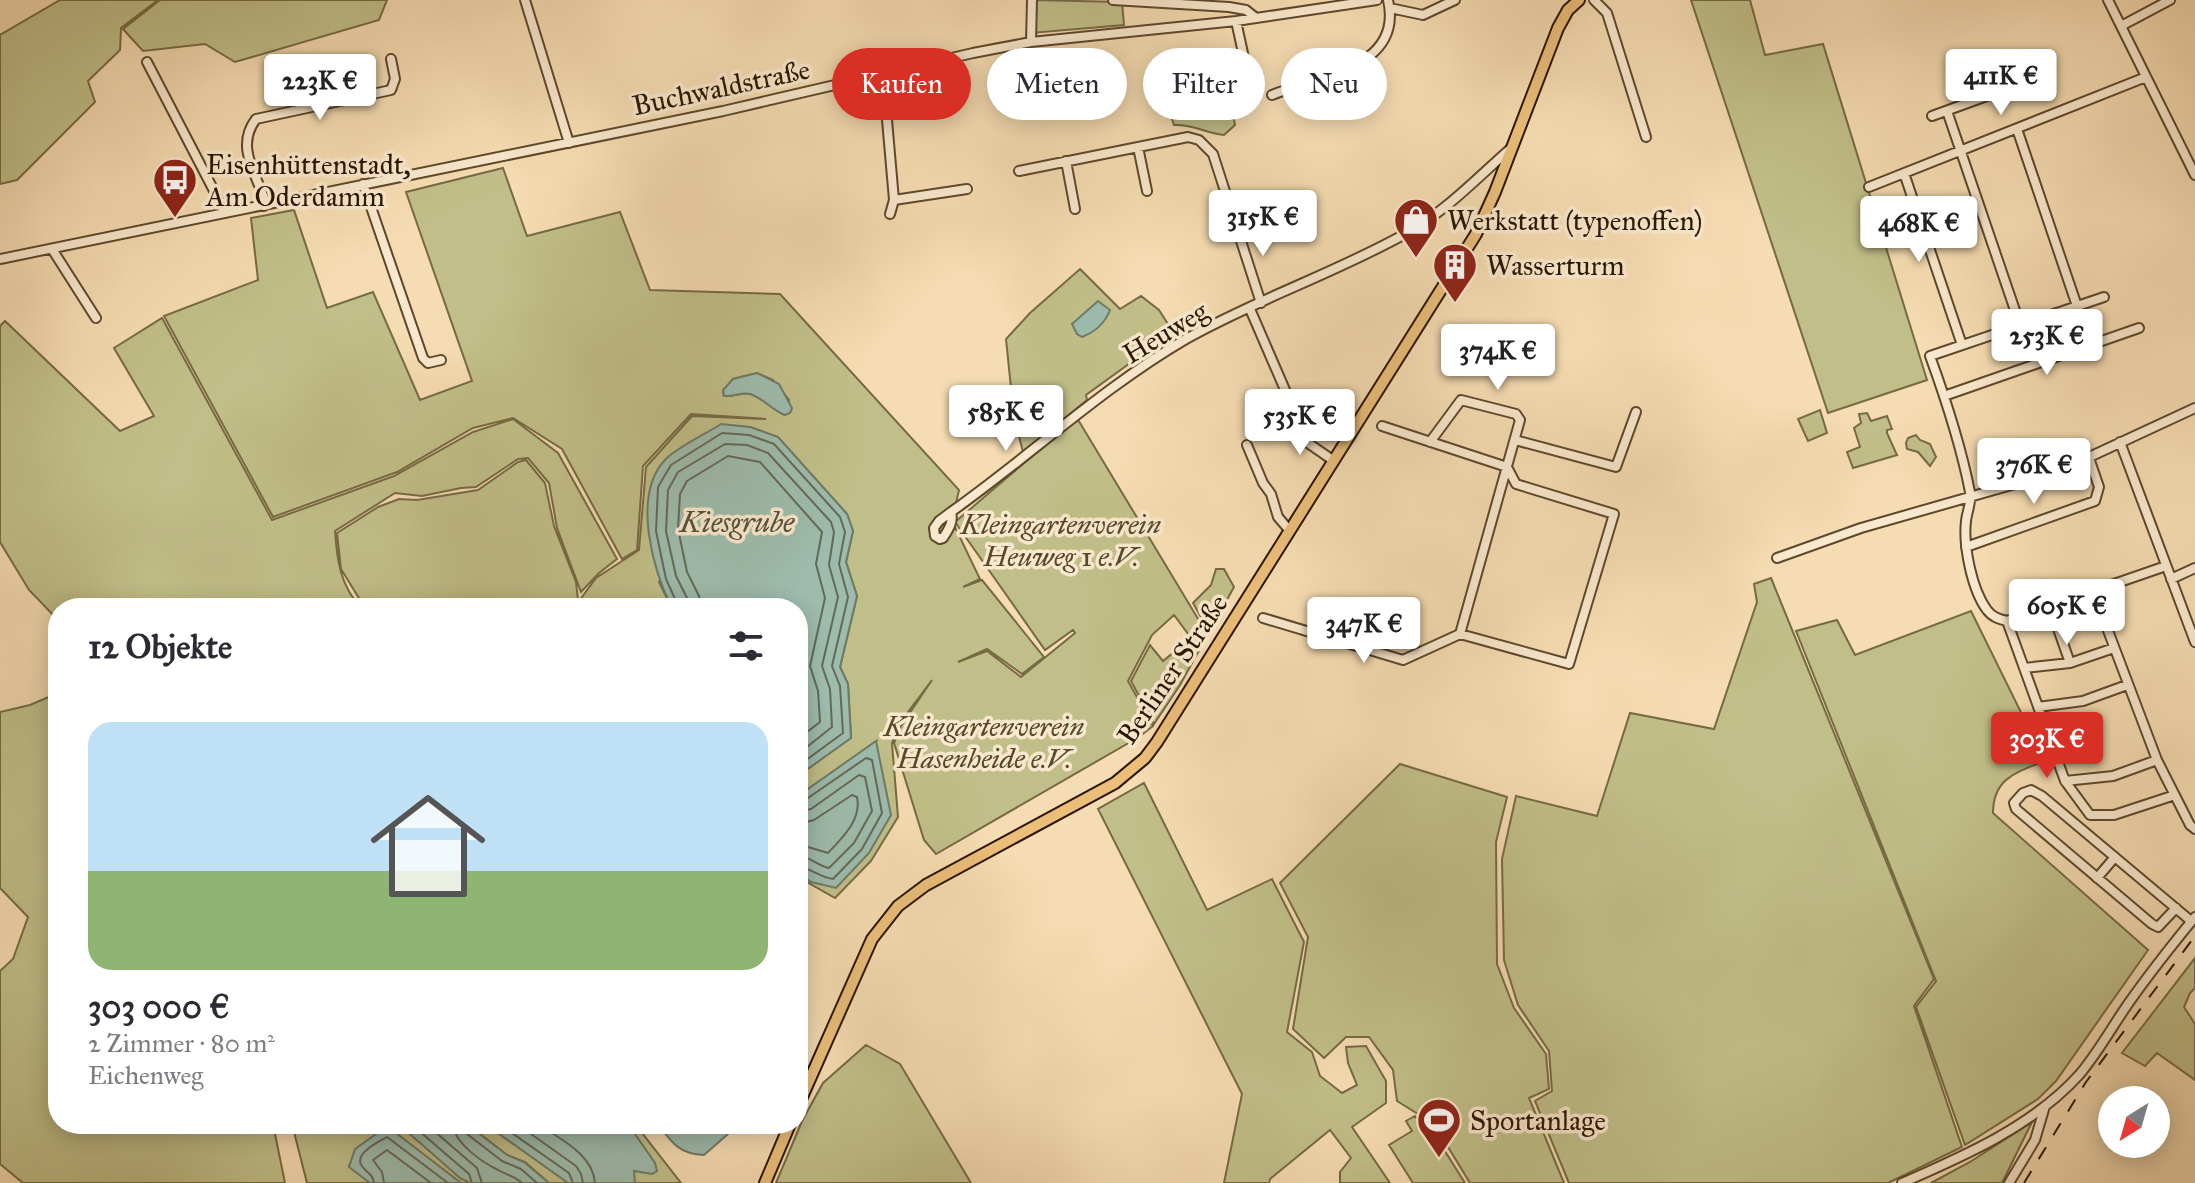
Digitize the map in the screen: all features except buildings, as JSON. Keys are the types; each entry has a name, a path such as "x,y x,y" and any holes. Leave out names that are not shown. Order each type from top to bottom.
{"main road":[{"name":"Berliner Straße","path":"808,1083 872,939 898,906 926,885 1084,801 1128,774 1145,758 1195,684 1476,234 1558,28 1568,10 1579,0"},
{"path":"765,1183 786,1134"}],"street":[{"path":"525,0 569,143"},
{"path":"1031,42 1032,0"},
{"path":"1113,0 1229,7 1246,10 1256,18"},
{"name":"Buchwaldstraße","path":"971,53 1031,42 1236,21 1377,0"},
{"path":"1272,95 1315,82 1361,62 1380,49 1391,19 1389,4 1423,15 1455,0"},
{"path":"1594,0 1607,13 1646,137"},
{"path":"2108,0 2195,175"},
{"path":"2121,26 2170,0"},
{"path":"1236,21 1242,48"},
{"path":"264,206 264,198 245,147 248,129 256,119 391,90 395,79 391,59"},
{"path":"147,62 225,212"},
{"path":"1869,187 2146,77"},
{"name":"Buchwaldstraße","path":"0,259 569,143 832,85"},
{"path":"1932,116 2014,86"},
{"path":"1947,111 2020,325"},
{"path":"887,120 894,200 890,214"},
{"path":"2017,129 2077,306"},
{"path":"1019,171 1188,137 1199,140 1213,154 1261,303"},
{"path":"1138,147 1147,191"},
{"name":"Heuweg","path":"951,512 1011,469 1076,415 1186,340 1405,234 1443,210 1509,150"},
{"path":"1066,161 1075,209"},
{"path":"1904,173 1962,345"},
{"path":"363,184 423,358 428,363 441,360"},
{"path":"894,200 967,189"},
{"path":"52,249 96,318"},
{"path":"2104,297 1930,356 1972,496 1966,520 1966,547 1976,585 1987,610 1996,618 2007,621 2166,566"},
{"name":"Heuweg","path":"1250,309 1308,443 1334,461"},
{"path":"1944,396 2139,328"},
{"path":"1430,442 1461,400 1516,414 1520,420 1460,634"},
{"path":"1777,558 1847,532 2057,472 2195,408"},
{"path":"1515,440 1616,467 1636,412"},
{"path":"1263,618 1403,660 1460,634 1569,664 1614,514 1516,484 1507,467 1382,426"},
{"path":"2120,442 2194,635"},
{"path":"1247,445 1271,494 1278,517 1290,531"},
{"path":"1966,547 2095,501 2099,487 2089,458"},
{"path":"2171,579 2195,568"},
{"path":"2093,591 2157,760 2193,826"},
{"path":"2050,606 2070,663"},
{"path":"2007,621 2065,781 2090,815 2114,815 2175,795"},
{"path":"2024,668 2070,663 2114,648"},
{"path":"2038,707 2083,701 2127,685"},
{"path":"2065,781 2113,776 2157,760"},
{"path":"1902,1183 1965,1156 2045,1106 2081,1072 2151,971 2193,919 2042,796 2031,790 2023,793 2014,803 2016,809 2152,924 2158,927 2176,908"},
{"path":"2097,878 2115,857"},
{"path":"2009,1183 2035,1140 2045,1106"}],"green space":[{"path":"60,0 158,0 121,28 120,50 88,81 95,102 17,180 0,184 0,35"},
{"path":"160,0 387,0 379,20 235,62 205,44 143,51 123,29"},
{"path":"1033,0 1122,2 1124,25 1031,33"},
{"path":"1691,0 1750,0 1765,55 1823,44 1927,380 1828,413"},
{"path":"1172,120 1234,120 1235,125 1224,135 1174,125"},
{"path":"503,168 527,236 620,212 650,290 780,294 959,490 952,521 980,579 963,587 982,580 1044,657 1022,674 987,649 958,662 987,651 1021,677 1075,633 1073,630 1045,650 955,522 1077,418 1203,627 1197,633 1206,626 1193,603 1211,585 1216,569 1224,569 1234,587 1180,685 1154,724 1131,681 1150,645 1163,661 1191,638 1174,615 1152,635 1128,681 1153,726 936,854 924,840 894,743 901,726 932,680 902,720 892,743 898,817 871,861 835,898 808,883 808,880 811,882 876,742 808,789 808,769 851,737 848,684 840,667 857,596 846,562 853,531 847,514 778,437 750,427 659,582 667,598 581,598 596,578 639,550 646,467 692,416 766,419 691,414 643,466 637,550 622,559 562,449 513,418 473,428 397,472 273,517 164,316 258,280 251,218 294,210 327,308 373,292 420,400 472,381 406,192","holes":["757,373 773,380 789,400 785,415 751,394 724,396 723,392 733,379"]},
{"path":"1080,269 1120,309 1141,296 1159,310 1173,332 1086,395 1087,400 1023,452 1014,417 1006,339"},
{"path":"162,318 272,520 394,476 473,432 513,419 558,453 617,559 581,592 557,528 549,483 528,458 518,459 476,487 422,496 395,493 335,531 341,572 353,598 48,598 48,610 29,590 0,542 0,326 5,321 120,431 154,416 114,348"},
{"path":"1820,410 1827,433 1808,441 1798,419"},
{"path":"1867,413 1871,421 1887,416 1892,429 1887,433 1897,455 1853,468 1847,452 1860,447 1854,428 1861,423 1859,414"},
{"path":"1916,435 1930,444 1936,457 1930,466 1918,452 1907,449 1908,438"},
{"path":"526,460 545,483 554,526 576,582 578,598 359,598 341,569 337,533 378,507 399,499 417,500 478,490 518,462"},
{"path":"1771,578 1934,979 1914,1006 1962,1147 1888,1183 1569,1183 1535,1101 1552,1091 1549,1051 1518,1005 1504,960 1502,859 1516,796 1597,816 1630,713 1714,729 1757,602 1754,584"},
{"path":"1971,611 2045,761 2016,773 2002,784 1994,801 1993,813 2148,950 2056,1081 2038,1099 1965,1145 1916,1007 1936,981 1796,631 1837,620 1855,655"},
{"path":"48,697 48,1134 275,1134 285,1183 23,1183 0,1164 0,971 13,959 28,917 0,888 0,712"},
{"path":"1400,764 1507,797 1496,842 1497,964 1514,1008 1546,1054 1549,1089 1529,1098 1564,1183 1470,1183 1434,1124 1397,1101 1393,1070 1369,1037 1346,1037 1324,1058 1293,1029 1308,937 1280,883"},
{"path":"1144,783 1207,910 1272,879 1304,942 1287,1032 1312,1052 1320,1076 1342,1093 1357,1085 1348,1063 1346,1047 1366,1046 1386,1081 1386,1103 1352,1127 1390,1183 1340,1183 1340,1172 1351,1158 1330,1130 1269,1183 1224,1183 1242,1094 1098,809"},
{"path":"2195,958 2195,988 2184,1007 2195,1024 2195,1080 2157,1053 2145,1066 2122,1053"},
{"path":"866,1045 900,1064 971,1183 776,1183 797,1134 808,1134 808,1110 823,1083"},
{"path":"1415,1116 1431,1140 1436,1137 1465,1183 1413,1183 1389,1145 1412,1131 1406,1121"},
{"path":"2032,1122 2002,1183 1931,1183 1970,1162"},
{"path":"295,1134 380,1134 349,1166 370,1183 307,1183"},
{"path":"396,1134 411,1134 460,1178 470,1183 461,1183"},
{"path":"480,1134 643,1134 681,1183 549,1183 525,1162 507,1155"}],"water":[{"path":"1098,301 1110,310 1099,326 1082,337 1072,324"},
{"path":"757,373 779,384 792,408 790,413 780,413 750,394 724,396 723,390 733,379"},
{"name":"Kiesgrube","path":"721,424 750,427 778,437 847,514 853,531 846,562 857,596 840,667 848,684 851,738 808,769 808,598 668,598 658,574 649,534 649,494 654,476 664,461"},
{"path":"876,741 891,815 869,853 836,888 808,880 808,789"},
{"path":"376,1134 397,1134 461,1183 370,1183 349,1167 355,1149"},
{"path":"410,1134 480,1134 507,1155 524,1162 549,1183 470,1183 460,1178"},
{"path":"499,1134 635,1134 657,1171 652,1174 634,1171 635,1183 568,1183"},
{"path":"666,1134 728,1134 704,1155 688,1152"}],"railway":[{"path":"2024,1183 2086,1082 2195,936"}],"place":[{"name":"Eisenhüttenstadt, Am Oderdamm","path":"175,219"},
{"name":"Werkstatt (typenoffen)","path":"1416,259"},
{"name":"Wasserturm","path":"1455,304"},
{"name":"Sportanlage","path":"1439,1159"}],"park label":[{"name":"Kleingartenverein Heuweg 1 e.V.","path":"1061,540"},
{"name":"Kleingartenverein Hasenheide e.V.","path":"984,742"}]}
